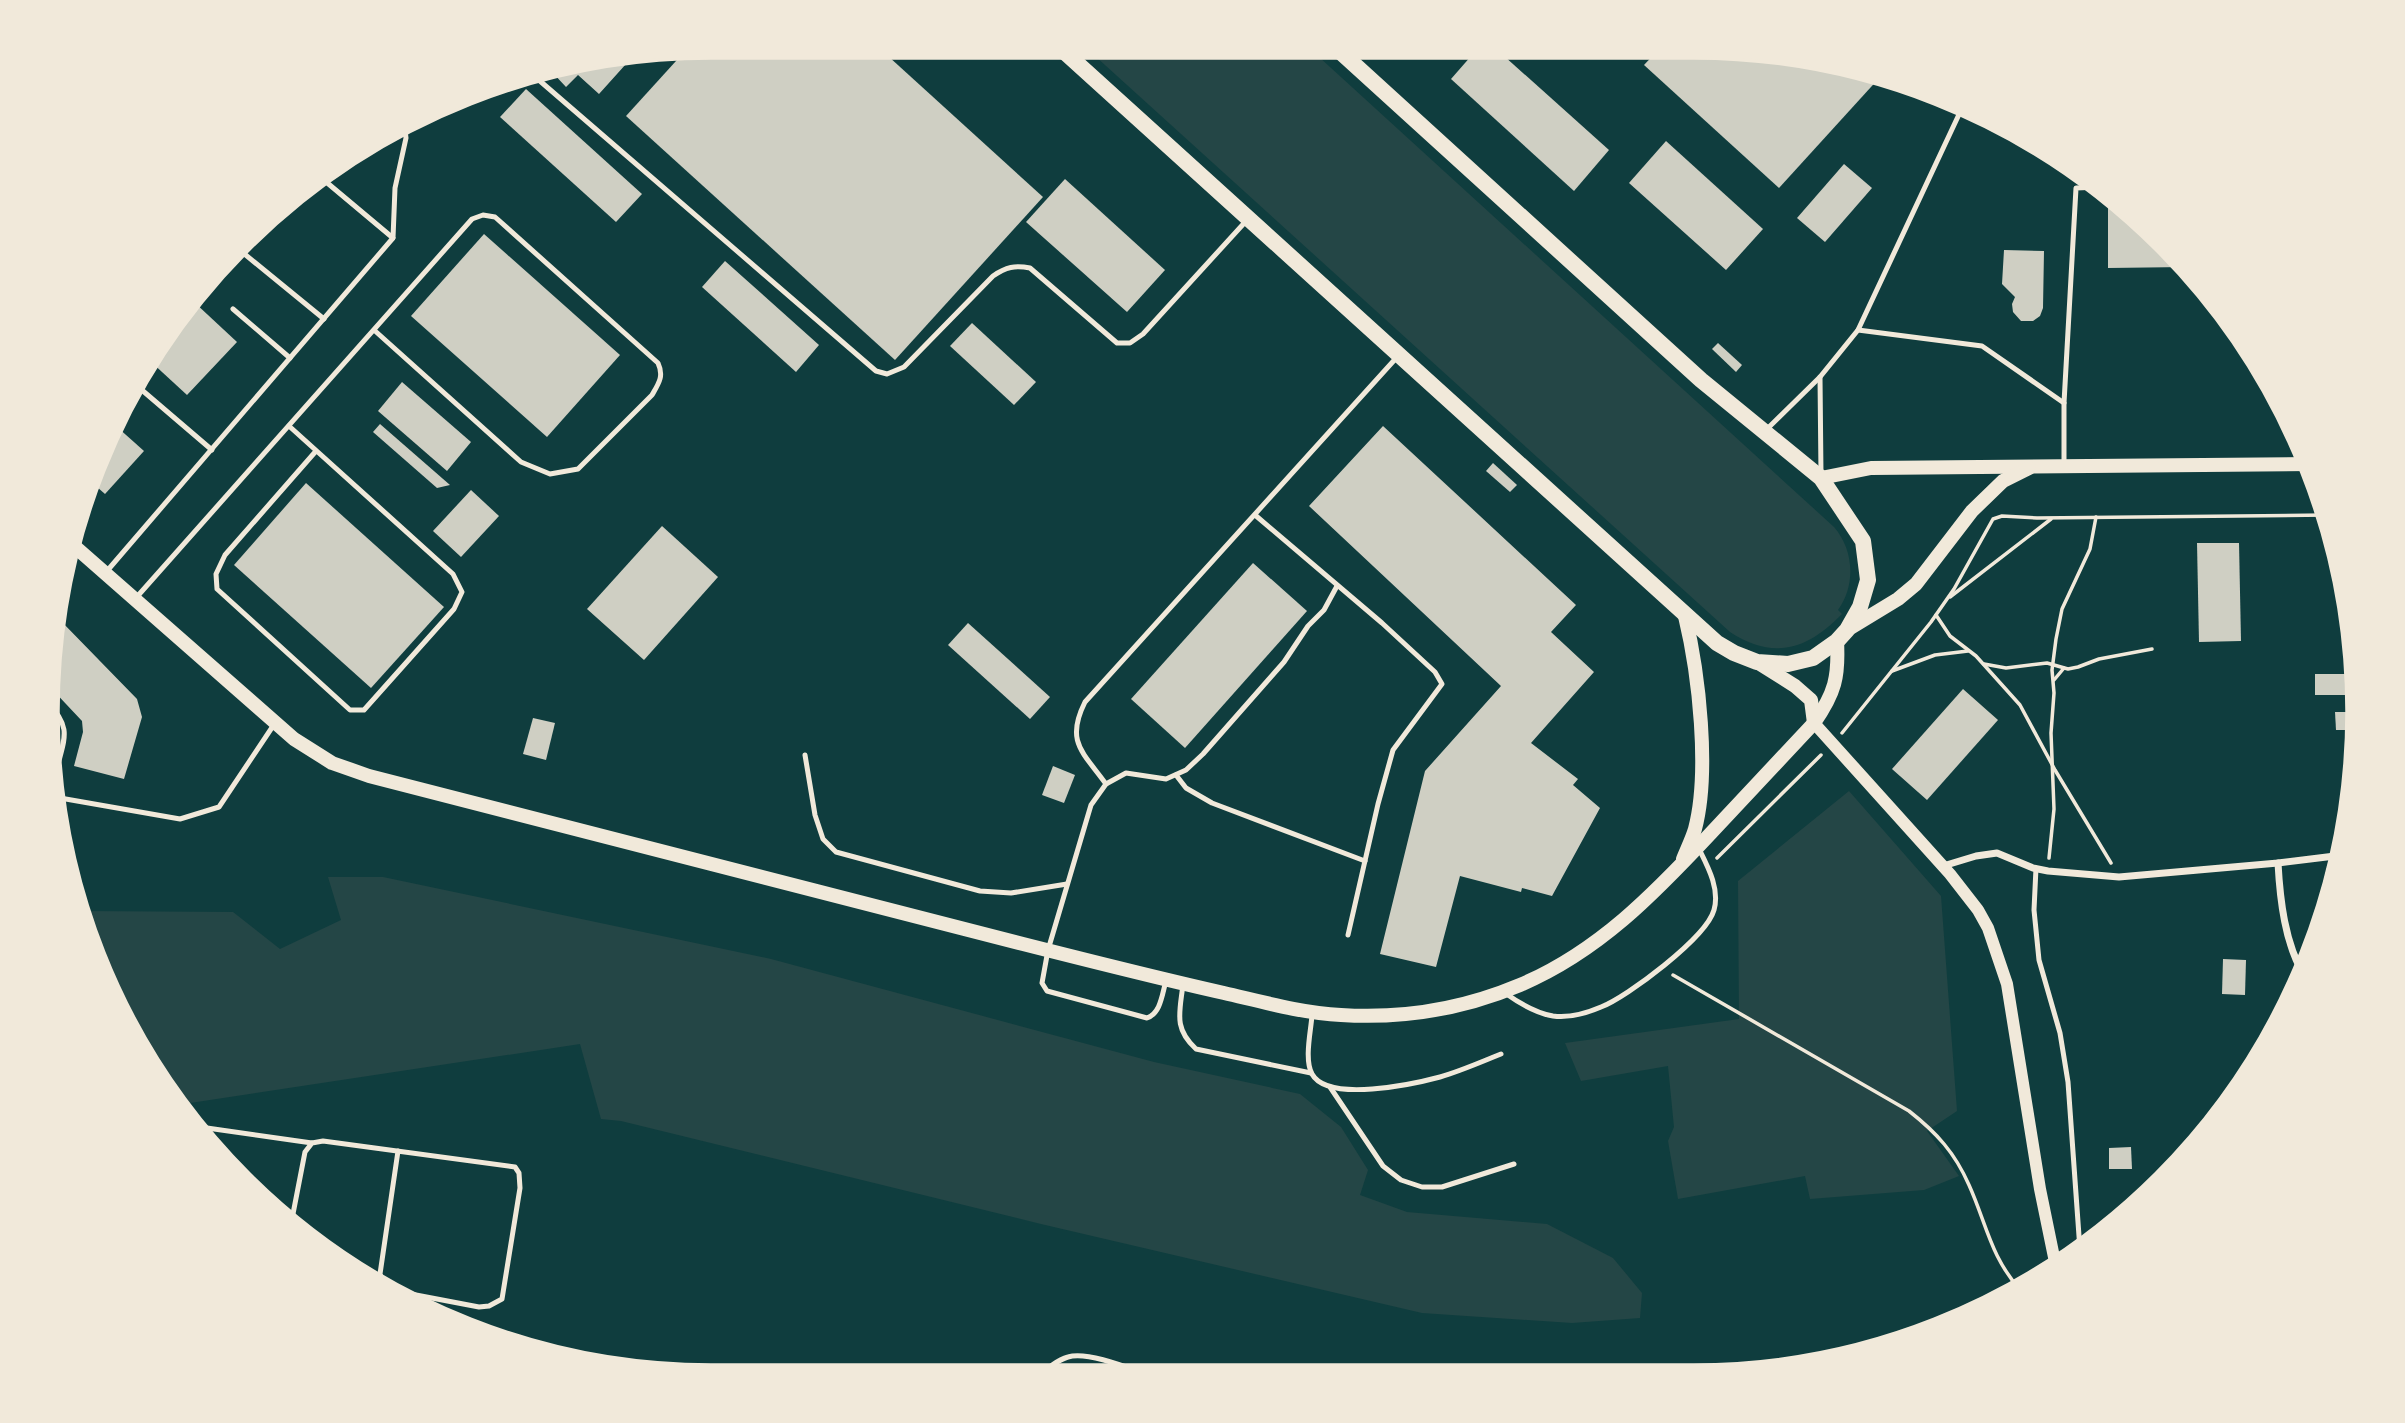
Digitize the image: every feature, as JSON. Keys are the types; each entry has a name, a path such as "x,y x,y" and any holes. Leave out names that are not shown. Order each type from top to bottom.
{"main road":[{"path":"1071,58 1685,616 1717,643 1758,662 1811,700 1814,723"},
{"path":"78,550 294,739 332,763 369,776 741,874 1183,984 1313,1012 1376,1016 1419,1013 1442,1010 1502,991 1558,967 1600,940 1629,917 1814,723 1829,701 1836,683 1842,636 1860,607 1868,580 1863,541 1821,478 1701,380 1348,58"},
{"path":"1821,478 1871,468 2298,464"},
{"path":"1758,662 1788,664 1812,658 1898,599 1916,584 1972,511 2003,481 2033,466"},
{"path":"1679,867 1695,830 1700,780 1697,680 1685,616"}],"street":[{"path":"1814,723 1965,891 1988,928 2007,985 2040,1189 2054,1257"},
{"path":"1943,866 1997,853 2048,871 2119,877 2331,856"},
{"path":"2278,863 2287,927 2297,962"}],"lane":[{"path":"540,81 876,371 887,374 904,367 993,276 1017,265 1030,268 1117,343 1130,343 1143,334 1248,218"},
{"path":"1764,432 1820,377 1858,330 1959,115"},
{"path":"105,573 393,238 395,188 406,134"},
{"path":"327,183 393,238"},
{"path":"2064,465 2064,403 2076,188 2084,188"},
{"path":"134,600 472,219 483,215 495,217 659,363 662,372 660,382 652,395 578,469 550,474 521,463 374,330"},
{"path":"244,254 324,319"},
{"path":"233,309 290,358"},
{"path":"1858,330 1982,346 2064,403"},
{"path":"1106,784 1076,742 1076,720 1085,702 1399,354"},
{"path":"1820,377 1821,478"},
{"path":"142,390 212,450"},
{"path":"289,426 453,574 462,592 454,609 364,710 350,710 217,589 216,575 225,555 316,451"},
{"path":"1255,514 1382,623 1435,672 1442,684 1394,750 1348,935"},
{"path":"1167,980 1157,1010 1153,1016 1147,1018 1047,991 1042,983 1048,950 1091,805 1106,784 1126,773 1166,779 1186,770 1284,662 1308,626 1324,610 1338,586"},
{"path":"58,713 65,733 59,758"},
{"path":"63,799 180,819 219,807 275,723"},
{"path":"806,755 815,815 823,839 836,852 980,891 1011,893 1068,884"},
{"path":"1176,775 1186,788 1212,803 1365,861"},
{"path":"1502,991 1526,1007 1553,1016 1576,1015 1602,1007 1636,987 1705,927 1714,912 1716,894 1708,867 1698,847"},
{"path":"2036,868 2034,910 2039,960 2060,1033 2068,1082 2079,1239"},
{"path":"1183,984 1179,1024 1186,1040 1196,1049 1311,1073"},
{"path":"1313,1012 1309,1059 1311,1073 1320,1083 1330,1087 1346,1090 1400,1086 1442,1077 1501,1054"},
{"path":"1330,1087 1383,1167 1401,1180 1422,1187 1442,1187 1514,1164"},
{"path":"208,1128 515,1167 519,1173 520,1188 502,1299 489,1306 479,1307 419,1296"},
{"path":"293,1213 305,1152 312,1143"},
{"path":"380,1275 398,1151"},
{"path":"1052,1365 1069,1356 1096,1359 1115,1365"}],"path":[{"path":"1839,737 1945,601 1993,519 2002,516 2317,515"},
{"path":"1945,601 2053,517"},
{"path":"2048,871 2054,809 2051,762 2053,665 2062,609 2090,549 2096,517"},
{"path":"1935,615 1952,638 1984,664 2022,708 2035,736 2119,877"},
{"path":"1984,664 2006,668 2045,663 2064,668 2078,667 2099,659 2152,649"},
{"path":"1892,671 1935,655 1970,651"},
{"path":"2053,682 2064,668"},
{"path":"1708,867 1823,754"},
{"path":"1660,968 1909,1111 1934,1130 1956,1159 1969,1185 1996,1256 2014,1281"}],"shaded area":[{"path":"1097,58 1320,58 1841,536 1849,557 1850,579 1848,590 1838,610 1842,614 1829,626 1803,643 1776,648 1746,641 1730,632"},
{"path":"1849,791 1941,896 1957,1111 1927,1131 1959,1176 1924,1190 1810,1199 1805,1176 1678,1199 1668,1141 1674,1127 1668,1066 1581,1081 1565,1043 1739,1019 1738,881"},
{"path":"328,877 383,877 771,959 1154,1062 1300,1094 1341,1127 1368,1170 1360,1195 1407,1212 1547,1224 1613,1258 1642,1293 1640,1318 1572,1323 1422,1313 1041,1224 621,1121 601,1119 580,1044 189,1103 168,1075 125,1001 89,911 233,912 280,949 341,920"}],"building":[{"path":"890,58 1043,197 895,360 626,116 678,59"},
{"path":"1469,58 1506,58 1609,150 1574,191 1451,79"},
{"path":"1651,58 1736,59 1821,70 1874,83 1779,188 1644,65"},
{"path":"626,64 599,94 578,75 566,87 556,77"},
{"path":"526,89 642,194 616,222 500,117"},
{"path":"1666,141 1763,229 1726,270 1629,183"},
{"path":"1844,164 1872,188 1825,242 1797,218"},
{"path":"1065,179 1165,270 1127,312 1026,222"},
{"path":"2108,206 2173,267 2108,268"},
{"path":"484,234 620,355 547,437 411,316"},
{"path":"2004,250 2044,251 2043,308 2040,316 2033,321 2021,321 2013,312 2015,297 2002,284"},
{"path":"725,261 819,345 796,372 702,287"},
{"path":"199,307 237,342 187,395 156,367"},
{"path":"972,323 1036,382 1014,405 950,346"},
{"path":"1718,343 1742,365 1736,372 1712,349"},
{"path":"402,382 471,442 447,471 378,411"},
{"path":"380,424 450,485 437,488 373,432"},
{"path":"1383,426 1576,605 1551,632 1594,672 1531,743 1578,779 1573,785 1600,808 1552,896 1522,888 1521,892 1460,876 1436,967 1380,954 1425,771 1501,686 1309,506"},
{"path":"121,431 144,451 105,494 97,487"},
{"path":"1493,463 1517,485 1510,492 1486,471"},
{"path":"306,483 444,607 371,688 234,565"},
{"path":"471,490 499,516 461,557 433,531"},
{"path":"662,526 718,577 644,660 587,609"},
{"path":"2197,543 2239,543 2241,641 2199,642"},
{"path":"1253,563 1307,611 1185,748 1131,699"},
{"path":"968,623 1050,697 1030,719 948,645"},
{"path":"63,624 137,699 142,717 124,779 74,766 83,732 82,721 58,696"},
{"path":"2315,674 2346,674 2347,695 2315,695"},
{"path":"1963,689 1998,720 1927,800 1892,769"},
{"path":"2335,712 2347,712 2347,730 2336,730"},
{"path":"533,718 555,723 546,760 523,754"},
{"path":"1053,766 1075,775 1064,803 1042,795"},
{"path":"2223,959 2246,960 2245,995 2222,994"},
{"path":"2131,1147 2132,1169 2109,1169 2109,1148"}]}
